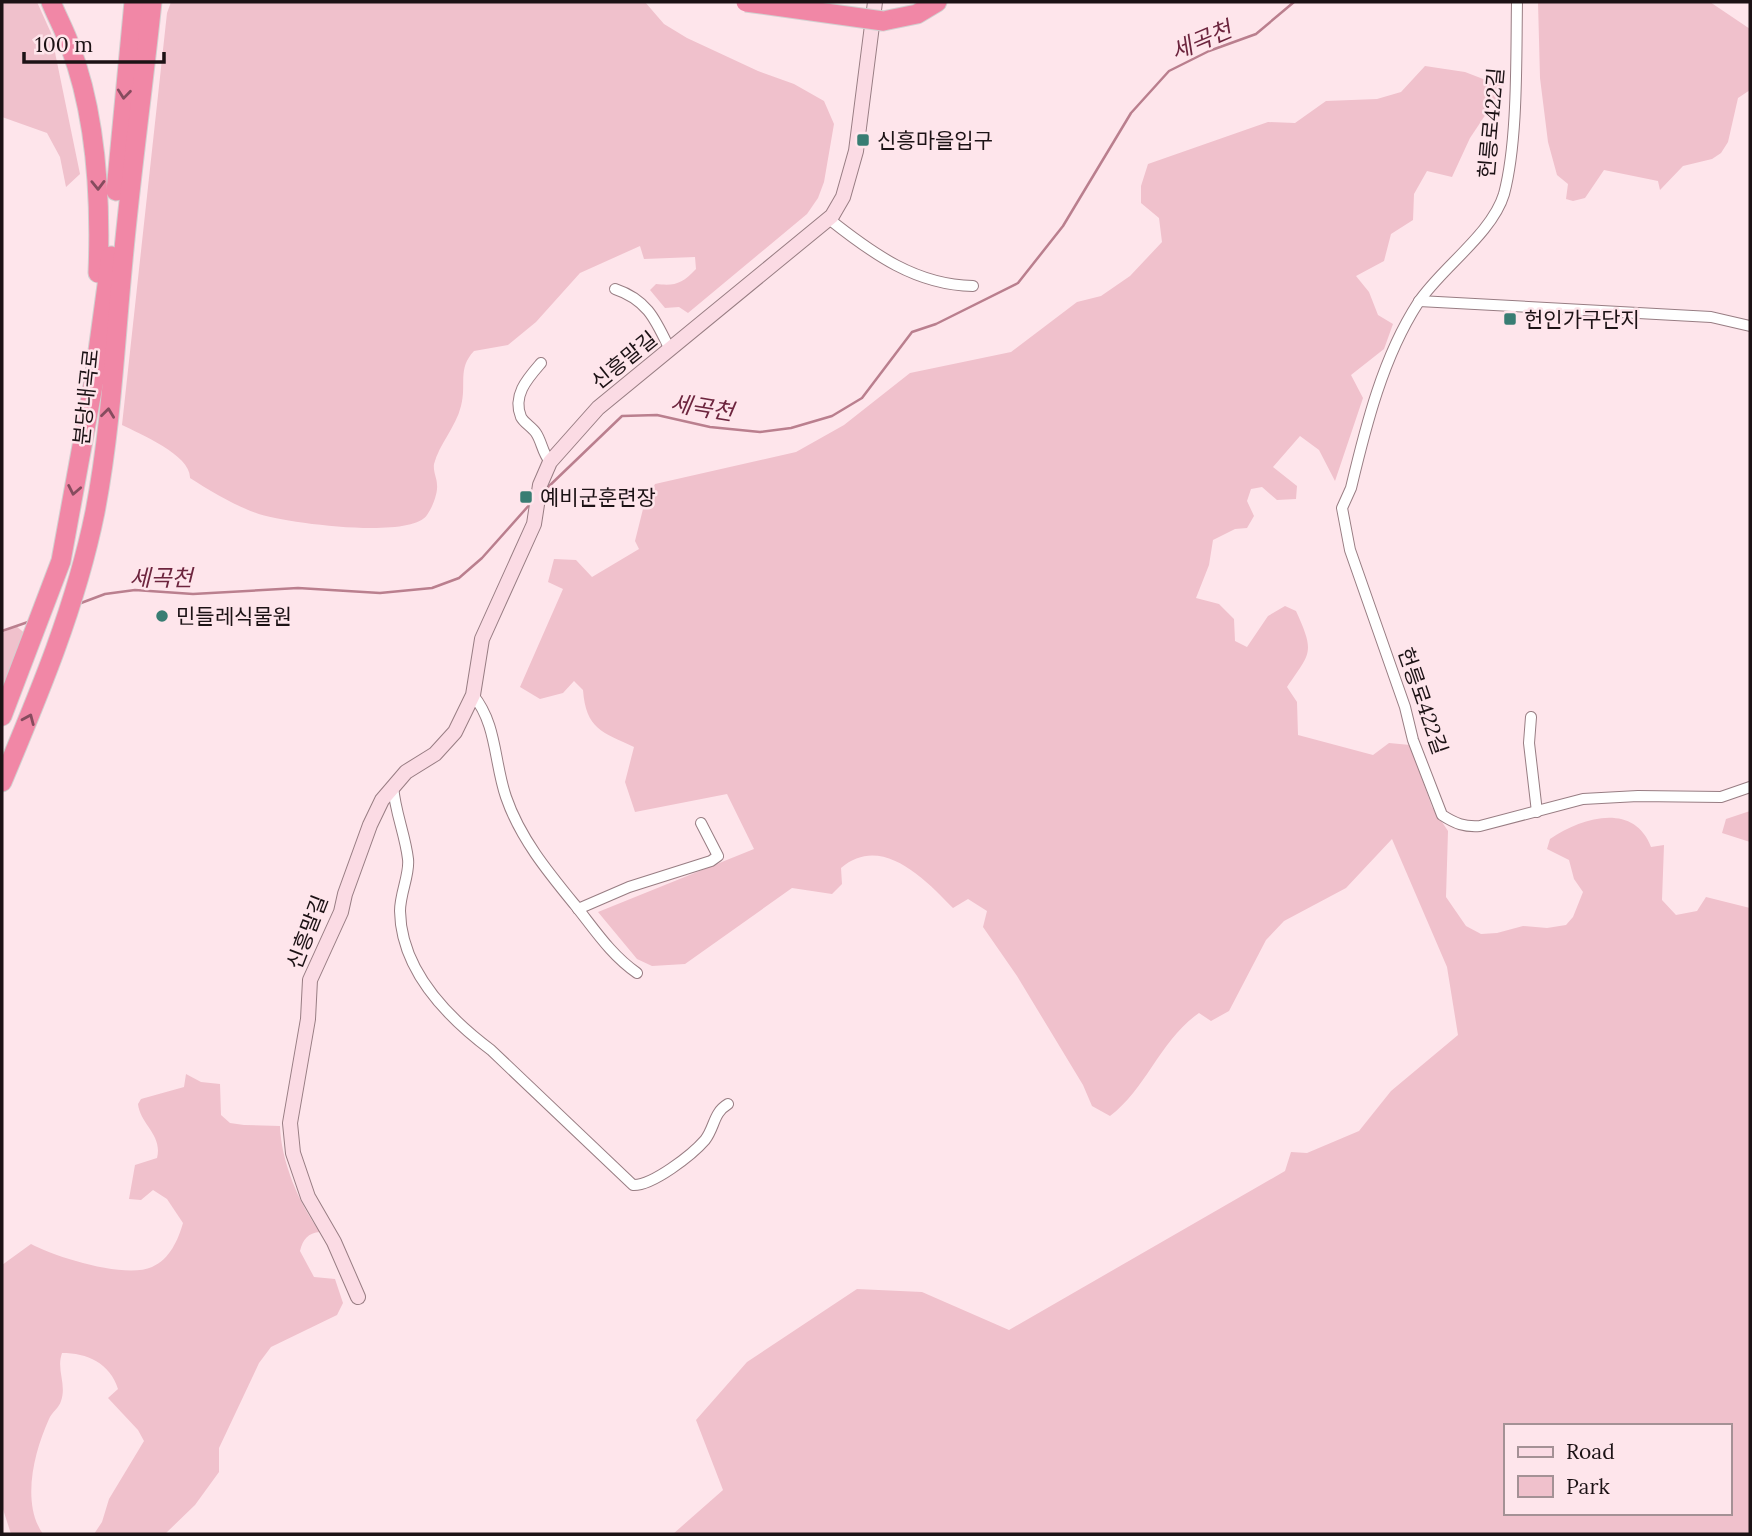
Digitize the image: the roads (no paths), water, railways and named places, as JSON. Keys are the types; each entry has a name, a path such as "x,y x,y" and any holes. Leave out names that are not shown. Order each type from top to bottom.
{"highway":[{"path":"51,2 71,46 98,172 99,251 94,380"},
{"name":"분당내곡로","path":"2,716 61,561 94,380 112,250 134,2"},
{"name":"분당내곡로","path":"2,782 46,679 95,511 109,413 131,174 152,2"},
{"path":"149,22 159,2"},
{"path":"746,2 917,14 937,2"},
{"path":"838,2 881,10 912,2"}],"street":[{"name":"헌릉로422길","path":"1517,2 1512,127 1503,195 1470,245 1419,301 1389,356 1351,488 1342,508 1350,550 1413,740 1442,815 1463,827 1480,827 1583,799 1638,796 1721,797 1750,787"},
{"name":"신흥말길","path":"358,1297 334,1242 308,1197 293,1153 290,1124 307,1019 310,980 341,912 370,825 393,786 406,772 435,754 456,732 473,695 482,639 534,524 540,485 550,462 598,408 830,219 843,197 851,175 864,82 881,10"},
{"path":"830,219 891,264 923,279 973,286"},
{"path":"615,289 639,298 653,317 670,350"},
{"path":"1419,301 1711,317 1750,326"},
{"path":"541,363 521,387 520,409 521,417 536,433 542,452 550,462"},
{"path":"473,695 485,709 500,778 511,812 554,882 620,961 636,973"},
{"path":"1531,717 1529,743 1537,812"},
{"path":"393,786 394,808 408,860 401,887 400,915 414,966 426,986 469,1034 507,1065 633,1185 644,1185 658,1178 705,1140 715,1116 728,1104"},
{"path":"578,909 629,887 711,861 718,856 701,822"}],"waterway":[{"name":"세곡천","path":"546,489 622,416 657,415 710,427 760,432 791,428 832,416 862,398 912,332 936,324 1018,283 1063,226 1131,113 1169,71 1209,51 1256,34 1294,2"},
{"name":"세곡천","path":"81,603 105,594 135,590 193,594 298,588 380,593 432,588 459,578 482,558 531,503"},
{"name":"세곡천","path":"2,631 28,622"}],"place":[{"name":"신흥마을입구","path":"863,140"},
{"name":"헌인가구단지","path":"1510,319"},
{"name":"예비군훈련장","path":"526,497"},
{"name":"민들레식물원","path":"162,616"}]}
